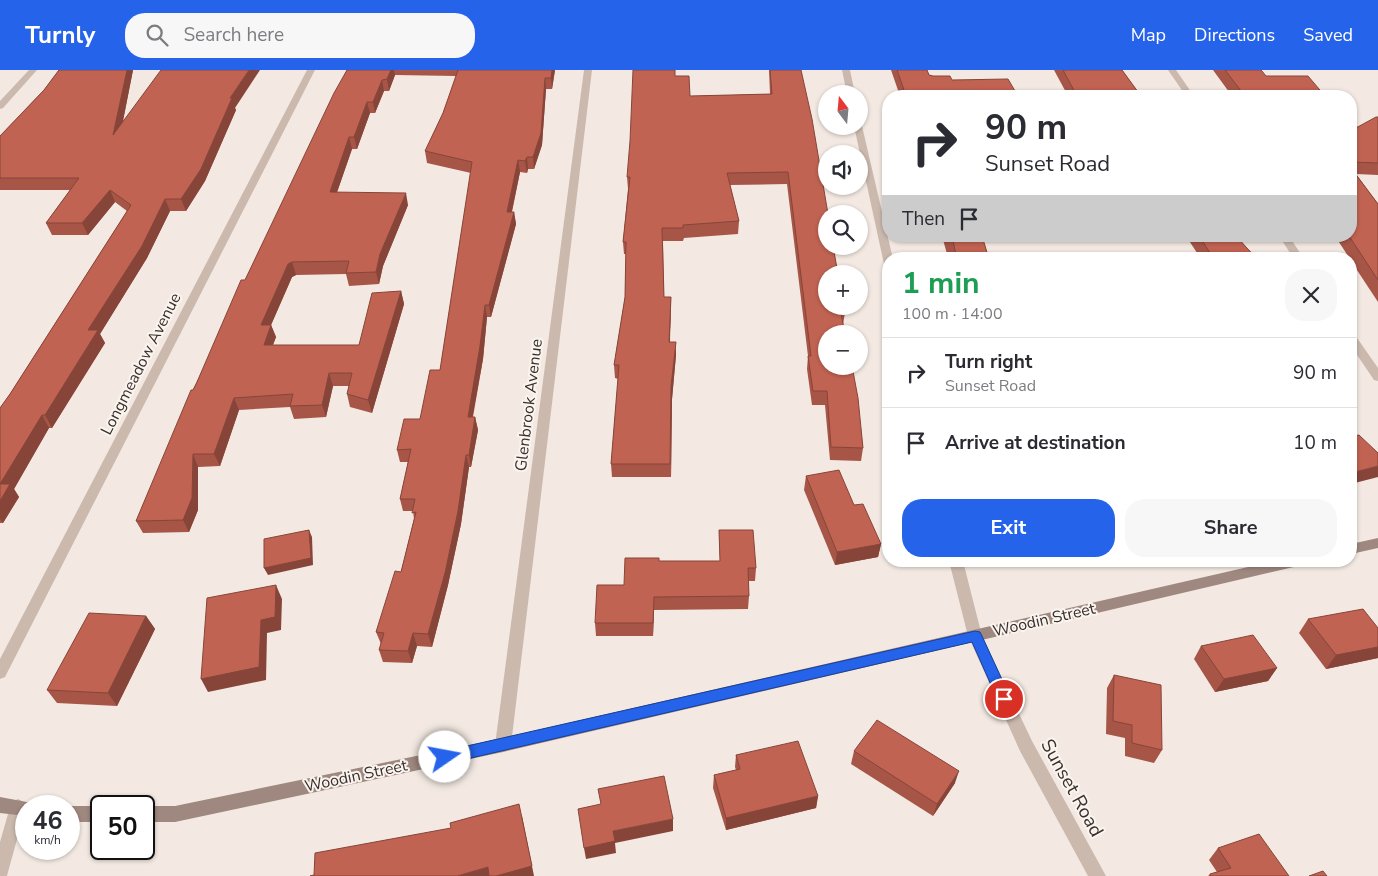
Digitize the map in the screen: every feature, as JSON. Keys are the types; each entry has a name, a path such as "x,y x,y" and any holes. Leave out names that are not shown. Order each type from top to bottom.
{"main road":[{"path":"1357,548 1378,543"},
{"name":"Woodin Street","path":"155,814 175,814 503,745 1272,567"},
{"path":"0,805 15,807"}],"street":[{"path":"0,106 33,70"},
{"name":"Longmeadow Avenue","path":"0,673 311,70"},
{"name":"Glenbrook Avenue","path":"503,745 588,70"},
{"path":"846,70 849,85"},
{"path":"1172,70 1186,90"},
{"path":"860,135 882,233"},
{"path":"1357,346 1378,377"},
{"name":"Sunset Road","path":"958,567 975,636 1026,746 1097,876"},
{"path":"0,872 15,828"}],"building":[{"path":"59,70 127,70 113,135 161,70 249,70 230,98 232,98 201,169 181,199 165,199 142,246 88,330 98,330 45,415 42,415 0,484 0,408 131,205 110,190 82,223 46,223 79,178 0,178 0,136 44,90"},
{"path":"347,70 391,70 387,79 382,80 373,102 367,102 354,137 349,137 330,192 406,193 380,254 376,272 346,273 349,261 292,262 288,264 261,325 271,325 264,345 359,345 372,293 401,291 368,400 347,394 352,373 329,373 322,405 290,406 293,394 234,398 214,454 193,454 192,498 183,520 136,521 191,390 193,390 197,382 241,280 245,280 334,93"},
{"path":"458,70 552,70 551,78 545,78 541,133 533,157 527,157 525,161 518,160 507,212 514,212 489,305 485,305 468,417 475,417 469,455 466,455 458,511 445,573 428,634 413,633 408,651 379,650 384,633 376,632 395,571 401,572 416,512 412,513 415,499 400,499 411,449 397,450 404,419 420,419 430,370 440,370 472,162 425,151 443,113"},
{"path":"633,70 675,70 675,76 689,76 690,96 772,94 770,70 801,70 818,155 818,195 825,195 826,205 818,205 818,255 835,255 836,265 818,265 818,315 841,315 843,325 818,325 818,375 854,375 863,448 831,447 827,391 813,391 808,356 811,356 788,172 727,173 739,221 683,225 683,228 662,228 664,297 671,297 669,342 676,342 671,386 670,464 611,464 619,365 614,365 625,297 626,242 623,242 630,177 627,177"},
{"path":"897,70 927,70 929,75 950,76 952,80 1008,79 1014,90 904,90"},
{"path":"1063,70 1122,70 1137,90 1074,90"},
{"path":"1225,70 1261,70 1266,76 1308,76 1320,90 1240,90"},
{"path":"1378,117 1378,163 1357,162 1357,127"},
{"path":"1357,176 1378,204 1378,280 1353,242 1357,242"},
{"path":"953,242 984,242 987,252 955,252"},
{"path":"1203,242 1241,242 1251,252 1209,252"},
{"path":"1357,435 1359,435 1378,453 1378,466 1357,471"},
{"path":"839,470 854,505 863,504 881,544 837,552 806,476"},
{"path":"0,484 10,484 0,501"},
{"path":"309,530 311,558 264,568 264,539"},
{"path":"719,530 753,530 756,568 748,568 749,596 654,597 653,623 595,623 597,585 624,585 625,558 659,558 659,561 720,561"},
{"path":"276,585 275,617 261,620 259,667 201,679 207,598"},
{"path":"1363,609 1378,628 1378,647 1336,655 1308,619"},
{"path":"89,613 146,616 108,693 47,690"},
{"path":"1253,635 1277,668 1224,679 1201,646"},
{"path":"1114,675 1161,685 1162,750 1132,743 1132,725 1113,721"},
{"path":"877,720 959,771 937,804 854,751"},
{"path":"798,741 818,796 726,818 714,775 740,769 736,755"},
{"path":"664,776 673,819 613,831 615,841 584,848 578,809 601,804 598,789"},
{"path":"519,804 532,866 496,876 489,876 488,867 457,876 310,876 314,875 315,853 451,828 450,823"},
{"path":"1259,834 1289,876 1211,876 1210,874 1231,868 1218,848"},
{"path":"1323,871 1327,876 1309,876"}],"route":[{"path":"445,757 975,636 1004,699"}]}
